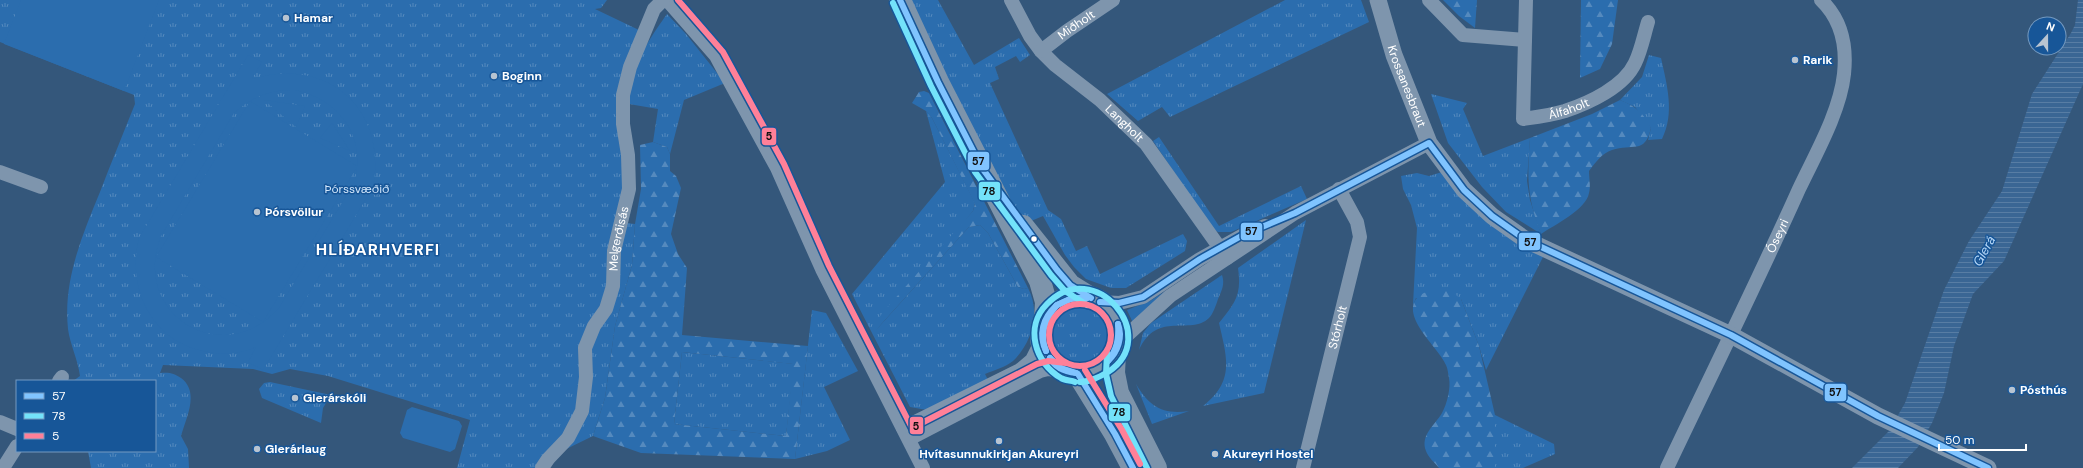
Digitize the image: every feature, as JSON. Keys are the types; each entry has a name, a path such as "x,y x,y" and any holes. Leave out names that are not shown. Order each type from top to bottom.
{"highway":[{"path":"900,0 938,82 1040,281 1046,302 1042,340 1049,358 1071,372 1115,434 1133,468"},
{"path":"982,168 1057,270 1070,285 1096,300 1115,317 1119,332 1114,373 1118,393 1156,468"},
{"path":"1045,319 1051,310 1060,302 1080,296 1096,300"},
{"path":"1071,372 1085,374 1100,369 1111,359 1116,350"}],"street":[{"name":"Melgerðisás","path":"542,468 548,459 568,438 582,411 586,377 585,348 594,326 606,309 613,286 614,251 629,189 628,154 623,124 625,84 654,9 663,0"},
{"path":"667,0 716,56 777,168 822,269 923,468"},
{"name":"Langholt","path":"1011,0 1030,36 1041,51 1055,65 1100,100 1142,139 1223,253"},
{"name":"Miðholt","path":"1041,51 1067,30 1111,0"},
{"path":"1429,0 1463,35 1525,40"},
{"name":"Álfaholt","path":"1526,0 1523,119 1565,111 1611,88 1627,75 1635,63 1648,22"},
{"name":"Óseyri","path":"1667,468 1731,335 1836,108 1844,76 1845,46 1840,26 1821,0"},
{"name":"Krossanesbraut","path":"1380,1 1394,55 1429,143 1464,190 1492,216 1526,240 1731,335 1878,416 1988,468"},
{"path":"1096,300 1119,303 1143,297 1339,189 1429,143"},
{"path":"0,172 41,187"},
{"name":"Stórholt","path":"1303,468 1360,237 1357,222 1339,189"},
{"path":"1116,350 1124,338 1170,296 1223,253"},
{"path":"906,434 1020,370 1032,360 1042,340"},
{"path":"906,434 1040,371 1048,369 1071,372"},
{"path":"0,422 16,429"},
{"path":"3,468 16,448"}],"green space":[{"name":"Þórssvæðið","path":"0,0 607,0 601,8 595,9 641,31 619,89 625,175 618,222 635,224 632,265 615,326 605,398 593,436 556,454 546,468 457,468 470,420 328,376 290,369 272,374 253,369 163,365 160,373 171,373 178,376 187,384 190,390 190,406 181,436 188,449 189,468 91,468 88,452 156,452 156,380 74,380 80,376 68,329 68,293 75,259 135,104 134,95 0,42"},
{"path":"21,0 159,0 124,91 4,44"},
{"path":"906,0 938,0 974,65 1019,38 1030,55 1020,62 1016,56 995,67 999,79 990,83 1048,210 1061,219 1076,251 1087,246 1100,274 1183,234 1187,241 1185,251 1126,288 1111,288 1086,279 1065,255 1043,216 1031,221 1020,213 1010,200"},
{"path":"1285,0 1361,0 1369,22 1170,117 1162,107 1138,121 1107,94"},
{"path":"1443,0 1477,0 1475,28 1459,16"},
{"path":"1581,0 1618,0 1612,44 1600,69 1580,78"},
{"path":"667,14 686,34 725,83 684,100 670,154 667,147 653,142 658,109 629,104 630,84 636,64"},
{"name":"Þórsvöllur","path":"248,55 262,62 252,79 279,74 305,75 327,82 346,95 361,112 371,134 375,159 373,187 263,370 248,362 256,347 232,353 208,352 189,347 172,338 159,326 148,311 141,295 137,276 136,257 139,238","holes":["295,90 320,99 341,116 349,127 357,152 357,166 250,101 278,91","250,101 157,256 161,236 234,113","357,167 355,181 279,308 264,320","156,257 262,322 257,326 233,334 209,333 187,325 170,310 158,289 155,264"]},
{"path":"1649,55 1661,58 1669,99 1669,109 1666,129 1662,139 1648,140 1651,128 1635,107 1620,100 1642,77"},
{"path":"924,91 929,93 1028,288 1024,289 1018,287 988,233 980,225 969,227 875,331 875,324 883,312 973,211 975,204 932,118 926,111 912,103 919,92"},
{"path":"1431,94 1467,103 1463,109 1483,156 1530,138 1527,181 1530,200 1541,234 1506,212 1482,187 1448,143"},
{"path":"264,100 305,106 296,127"},
{"path":"1620,100 1635,108 1642,114 1651,128 1645,142 1637,146 1608,151 1602,156 1589,171 1590,191 1587,199 1576,211 1541,234 1536,221 1529,187 1528,165 1530,138 1592,114"},
{"path":"926,111 932,118 975,203 973,211 876,330 969,227 980,225 988,233 1018,287 1024,289 1028,288 1034,307 1034,317 1030,336 1020,354 1013,361 1003,367 985,374 989,382 927,410 910,407 852,294 945,182"},
{"path":"332,123 350,151 320,138"},
{"path":"1159,137 1219,226 1301,186 1307,199 1231,232 1218,232 1212,228 1153,141"},
{"path":"653,142 667,147 670,154 670,171 676,176 681,188 671,234 678,254 687,268 682,335 808,346 795,459 641,453 593,436 605,398 615,326 632,265 635,224 641,189 640,145","holes":["682,352 793,364 786,436 674,424"]},
{"path":"1442,172 1543,257 1486,370 1479,346 1461,299 1416,298 1413,305 1417,228 1411,205 1403,189 1401,176 1417,173 1429,176"},
{"path":"1306,220 1264,393 1203,406 1213,397 1224,378 1226,358 1219,323 1236,298 1239,285 1238,268"},
{"path":"1200,269 1134,325 1127,310 1150,301"},
{"path":"1222,275 1222,290 1209,318 1201,323 1193,325 1164,327 1155,331 1146,338 1139,350 1143,333 1151,323"},
{"path":"1441,288 1452,292 1461,299 1479,346 1495,415 1495,468 1439,468 1426,451 1425,440 1429,430 1444,409 1447,401 1449,386 1448,370 1442,358 1418,324 1414,316 1413,307 1418,297 1427,292"},
{"path":"1076,306 1088,306 1103,314 1111,329 1111,341 1103,356 1088,364 1076,364 1061,356 1053,341 1053,329 1061,314"},
{"path":"812,310 826,313 858,371 824,387 850,440 827,451 795,459"},
{"path":"682,352 794,364 786,436 674,424"},
{"path":"270,382 331,395 323,408 321,423 262,398 259,389 264,383"},
{"path":"1136,384 1146,398 1157,407 1171,412 1189,411 1152,424"},
{"path":"412,407 459,421 462,426 455,449 450,452 403,438 400,433 407,410"},
{"path":"1495,415 1554,444 1555,454 1523,468 1495,468"}],"water":[{"name":"Glerá","path":"2078,0 2083,0 2083,84 2004,261 1973,294 1954,346 1944,393 1932,423 1918,447 1898,468 1852,468 1889,431 1905,403 1944,290 1969,241 2002,191 2032,94 2056,56 2067,56 2067,39 2075,25"}],"transit line":[{"name":"5","path":"678,0 723,52 784,164 829,266 912,428 1037,364 1048,361 1066,363"},
{"name":"57","path":"900,0 938,82 982,168 1057,270 1070,285 1091,298"},
{"name":"78","path":"893,3 931,86 975,172 1051,275 1065,291 1087,305"},
{"name":"57","path":"1100,302 1119,303 1143,297 1200,259 1243,235 1295,213 1429,143 1464,190 1492,216 1526,240 1731,335 1878,416 1988,468"},
{"name":"78","path":"1075,382 1064,380 1052,371 1045,363 1039,354 1034,334 1040,313 1047,304 1065,291 1084,289 1101,294 1116,306 1125,322 1128,339 1123,357 1108,372 1091,380 1080,382"},
{"name":"57","path":"1057,305 1073,298 1087,298"},
{"name":"57","path":"1057,305 1070,299 1087,298"},
{"name":"5","path":"1080,304 1092,307 1102,313 1108,323 1111,335 1108,347 1102,357 1092,363 1080,366 1068,363 1058,357 1052,347 1049,335 1052,323 1058,313 1068,307 1080,304"},
{"name":"57","path":"1046,351 1042,338 1043,327 1048,316 1056,306"},
{"name":"57","path":"1046,351 1043,339 1044,327 1046,321 1056,306"},
{"name":"57","path":"1108,361 1117,344 1118,324"},
{"name":"57","path":"1108,361 1119,344 1120,334 1118,324"},
{"name":"78","path":"1107,353 1106,374 1111,396 1147,468"},
{"name":"57","path":"1050,358 1061,368 1076,373"},
{"name":"57","path":"1050,358 1061,369 1076,373"},
{"name":"5","path":"1085,370 1122,430 1140,464"},
{"name":"57","path":"1078,374 1115,434 1133,468"}],"place":[{"name":"Hamar","path":"286,18"},
{"name":"Rarik","path":"1795,60"},
{"name":"Boginn","path":"494,76"},
{"name":"Þórsvöllur","path":"257,212"},
{"name":"Pósthús","path":"2012,390"},
{"name":"Glerárskóli","path":"295,398"},
{"name":"Hvítasunnukirkjan Akureyri","path":"999,441"},
{"name":"Glerárlaug","path":"257,449"},
{"name":"Akureyri Hostel","path":"1215,454"}],"district":[{"name":"HLÍÐARHVERFI","path":"378,249"}]}
